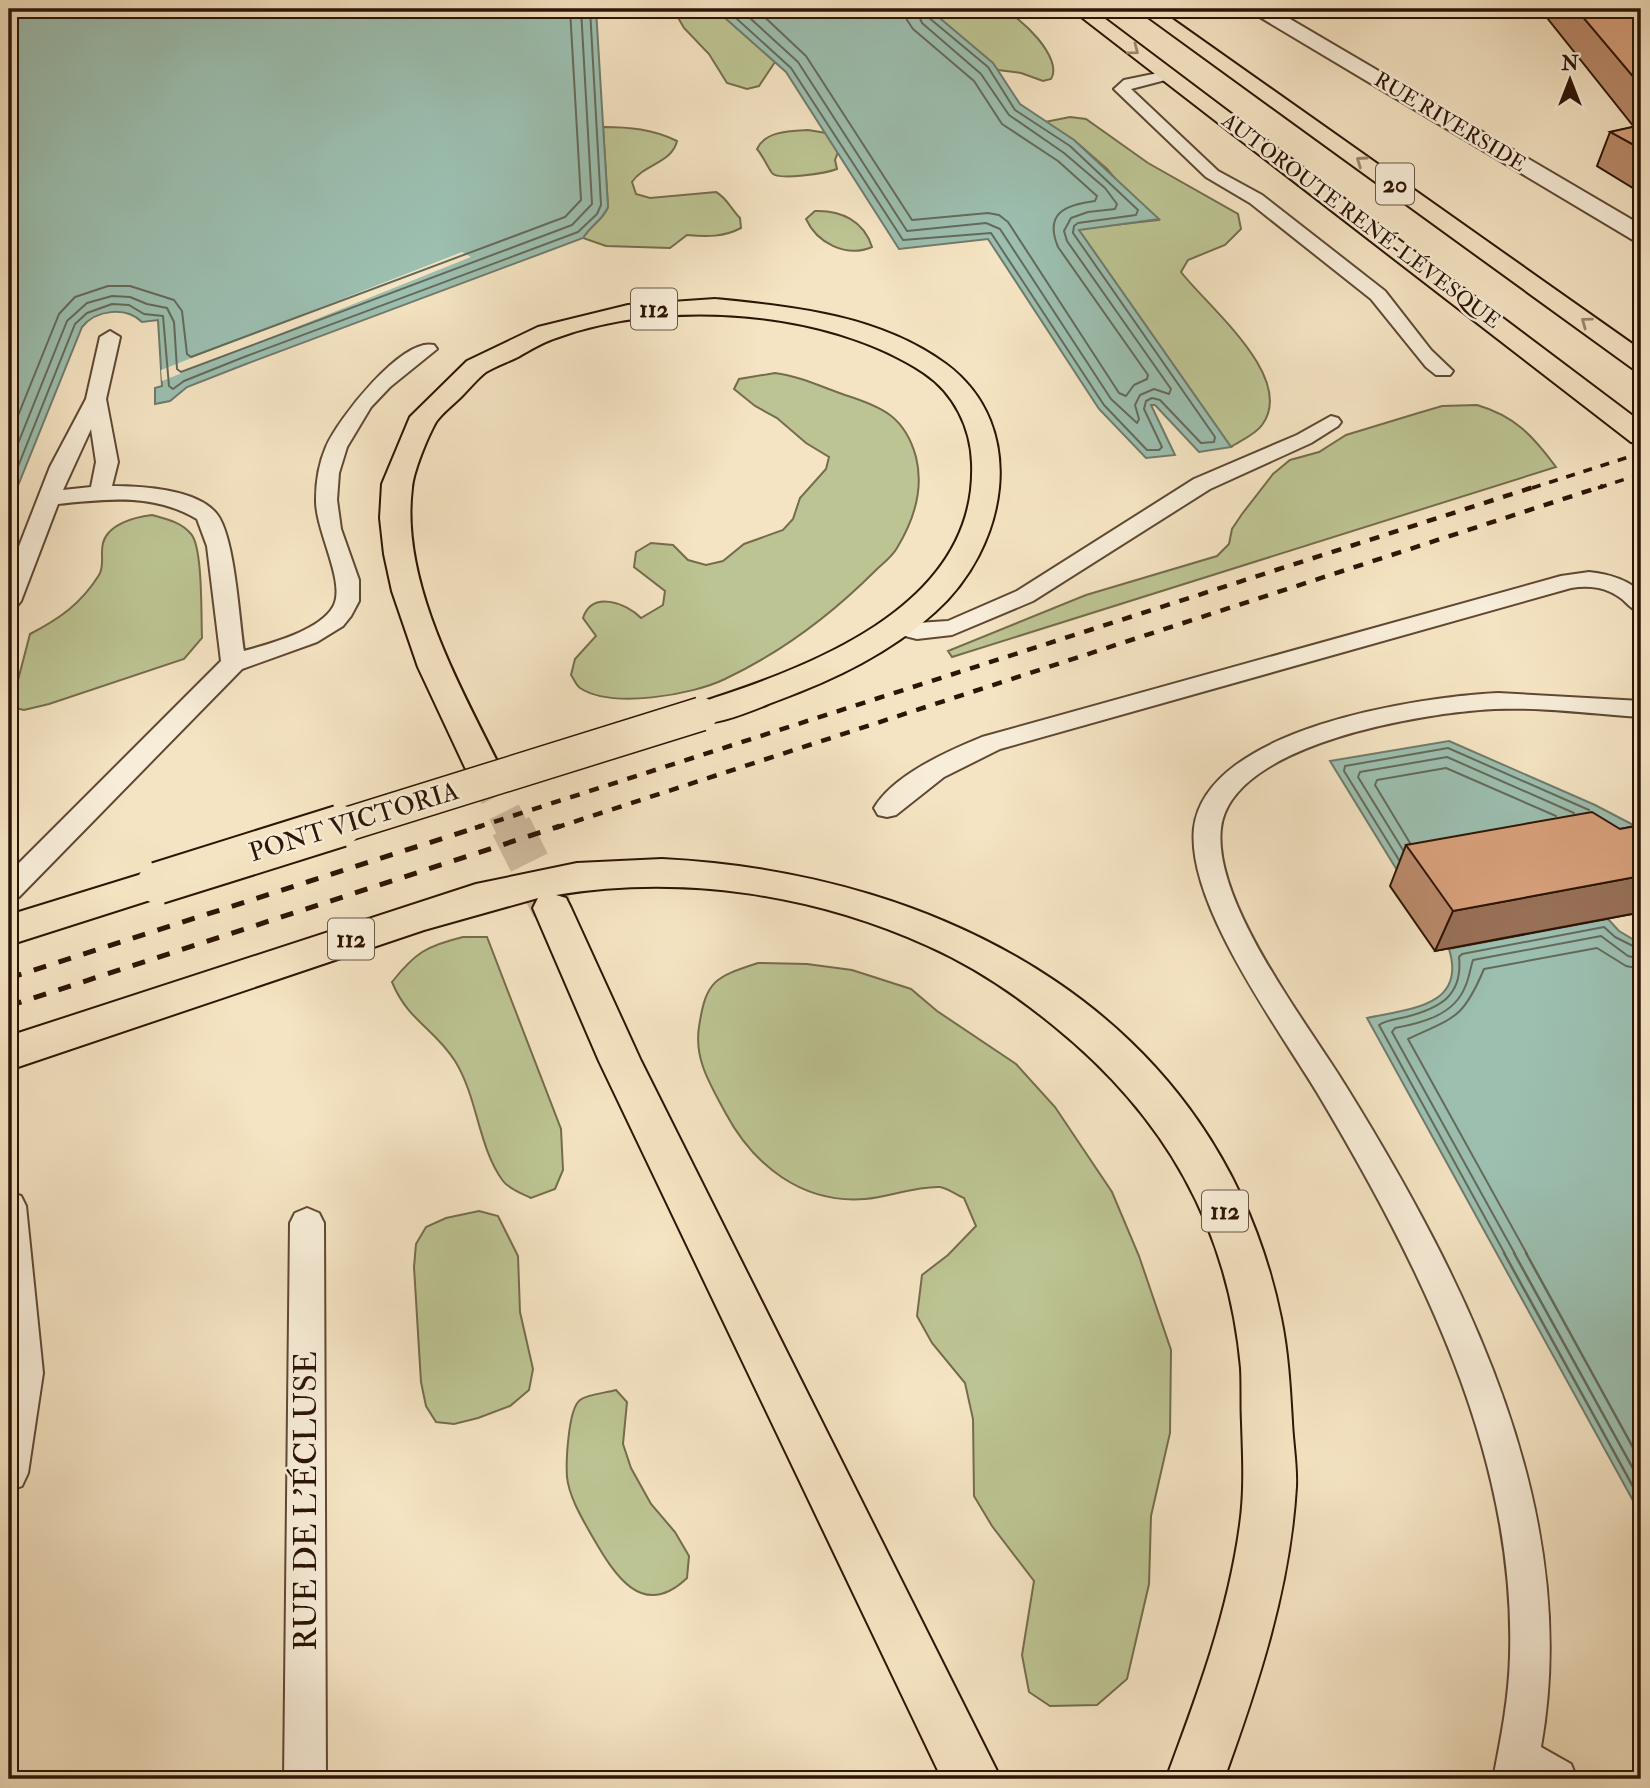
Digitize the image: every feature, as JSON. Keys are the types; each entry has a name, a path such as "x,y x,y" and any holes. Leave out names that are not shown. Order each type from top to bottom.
{"main road":[{"name":"AUTOROUTE RENÉ-LÉVESQUE","path":"1080,9 1641,436"},
{"name":"AUTOROUTE RENÉ-LÉVESQUE","path":"1146,9 1641,362"},
{"name":"112","path":"482,767 433,659 400,559 396,534 397,483 413,436 432,406 445,392 482,364 541,335 646,310 702,305 766,308 834,321 877,335 914,354 948,379 968,402 982,435 987,470 985,501 977,532 960,564 934,594 897,627"},
{"path":"1549,364 1641,463"},
{"name":"PONT VICTORIA","path":"9,930 770,691 863,650 897,627"},
{"name":"112","path":"9,1053 188,992 500,892 573,877 644,873 739,879 818,892 876,908 967,946 1012,972 1097,1038 1138,1076 1172,1117 1200,1161 1225,1211 1255,1312 1265,1367 1270,1483 1263,1544 1231,1682 1195,1779"},
{"path":"552,908 620,1061 972,1779"}],"street":[{"name":"RUE RIVERSIDE","path":"1259,9 1641,235"}],"lane":[{"path":"1168,75 1129,83 1122,89 1212,174 1256,199 1378,295 1393,309 1419,350 1443,371"},
{"path":"9,601 61,467 96,399 110,337"},
{"path":"9,890 233,663 304,638 322,629 343,611 349,582 330,528 327,492 329,467 337,442 364,399 384,379 426,349"},
{"path":"96,399 107,462 100,493"},
{"path":"897,627 917,631 952,628 1014,601 1202,484 1304,439 1331,422"},
{"path":"49,498 127,492 161,495 180,500 208,516 214,527 218,546 233,663"},
{"path":"887,808 922,778 960,756 991,743 1569,581 1591,578 1609,582 1626,590 1641,604"},
{"path":"1556,1779 1516,1768 1529,1689 1530,1621 1522,1543 1503,1460 1482,1389 1419,1248 1379,1171 1252,960 1224,905 1206,848 1207,827 1215,806 1233,782 1250,766 1279,749 1314,736 1385,717 1458,703 1555,702 1641,709"},
{"path":"9,1206 25,1373 9,1473"},
{"name":"RUE DE L'ÉCLUSE","path":"304,1779 307,1223"}],"green space":[{"path":"985,7 1009,13 1029,29 1046,50 1053,70 1051,79 1043,81 1021,73 998,70 929,9"},
{"path":"673,9 715,9 775,62 759,86 747,89 727,83 709,54 684,28"},
{"path":"1070,117 1086,119 1148,163 1238,214 1241,229 1225,245 1188,260 1181,272 1244,344 1259,365 1268,386 1270,406 1262,425 1231,447 1078,229 1158,220 1074,140 1045,122"},
{"path":"603,127 641,130 677,141 670,154 643,171 632,182 636,194 650,198 716,192 740,218 741,228 715,236 687,235 670,248 606,246 583,238 608,207"},
{"path":"808,130 826,133 838,152 835,160 837,169 793,176 772,173 757,149 761,143 779,133"},
{"path":"815,211 834,213 850,219 863,230 872,247 852,251 825,241 817,235 806,219"},
{"path":"775,373 802,379 871,404 891,416 906,432 916,457 919,481 913,515 897,548 823,617 785,645 725,679 693,690 631,699 612,698 580,688 571,675 575,659 596,636 583,618 587,609 594,604 610,602 627,608 641,618 663,605 665,591 634,567 636,552 651,543 673,545 688,560 706,565 723,561 744,544 783,530 793,519 800,498 826,469 829,457 734,389 739,379"},
{"path":"1477,405 1502,415 1522,428 1556,467 952,657 948,651 1086,595 1217,556 1229,544 1232,529 1242,514 1273,474 1290,460 1319,452 1346,435 1442,406"},
{"path":"152,515 183,527 195,541 198,553 202,638 184,659 49,704 24,710 11,707 30,634 69,610 92,585 101,571 103,543 110,531 130,520"},
{"path":"463,937 487,937 561,1129 563,1170 555,1189 531,1198 512,1189 503,1181 488,1153 463,1075 439,1040 406,1006 392,982 422,952"},
{"path":"758,963 807,964 852,970 911,989 937,1011 1016,1064 1055,1107 1112,1192 1139,1256 1171,1350 1170,1433 1151,1516 1149,1584 1127,1679 1097,1705 1050,1706 1029,1692 1022,1655 1034,1581 992,1526 974,1496 973,1419 965,1383 932,1343 917,1316 922,1275 948,1255 976,1226 964,1198 940,1187 865,1199 842,1199 800,1188 765,1164 750,1149 736,1131 709,1081 701,1061 698,1039 705,999 709,990 722,977"},
{"path":"479,1211 498,1216 518,1256 520,1312 533,1369 529,1390 510,1406 478,1418 454,1424 436,1422 426,1406 421,1382 414,1267 416,1244 426,1227 446,1218"},
{"path":"616,1390 627,1402 623,1444 631,1468 651,1504 675,1532 689,1556 687,1578 671,1590 656,1595 643,1594 631,1587 610,1565 585,1523 568,1485 569,1436 576,1405 588,1396"}],"water":[{"path":"9,9 596,9 608,207 583,238 187,387 170,401 155,404 155,388 162,386 158,320 142,322 119,312 95,317 82,327 9,508"},
{"path":"715,9 929,9 993,63 1020,104 1074,140 1159,219 1079,230 1231,447 1199,452 1155,405 1151,405 1175,455 1146,458 1099,409 988,239 899,249 786,72"},
{"path":"1449,741 1595,805 1641,829 1405,883 1330,761"},
{"path":"1608,919 1619,931 1641,944 1641,1515 1367,1018 1416,1008 1442,994 1450,983 1452,968 1449,949"}],"pier":[{"path":"462,252 471,257 162,381 161,370"}],"building":[{"path":"1576,9 1641,9 1641,86"},
{"path":"1641,125 1641,149 1610,132"},
{"path":"1592,812 1620,829 1641,825 1641,876 1453,911 1406,845"}],"tunnel":[{"path":"482,767 512,828"},
{"path":"512,828 552,908"}],"railway":[{"path":"1532,488 1641,453"},
{"path":"1598,488 1641,474"},
{"path":"475,828 1537,486"},
{"path":"555,828 1603,486"},
{"path":"9,978 481,826"},
{"path":"9,1006 560,826"}]}
